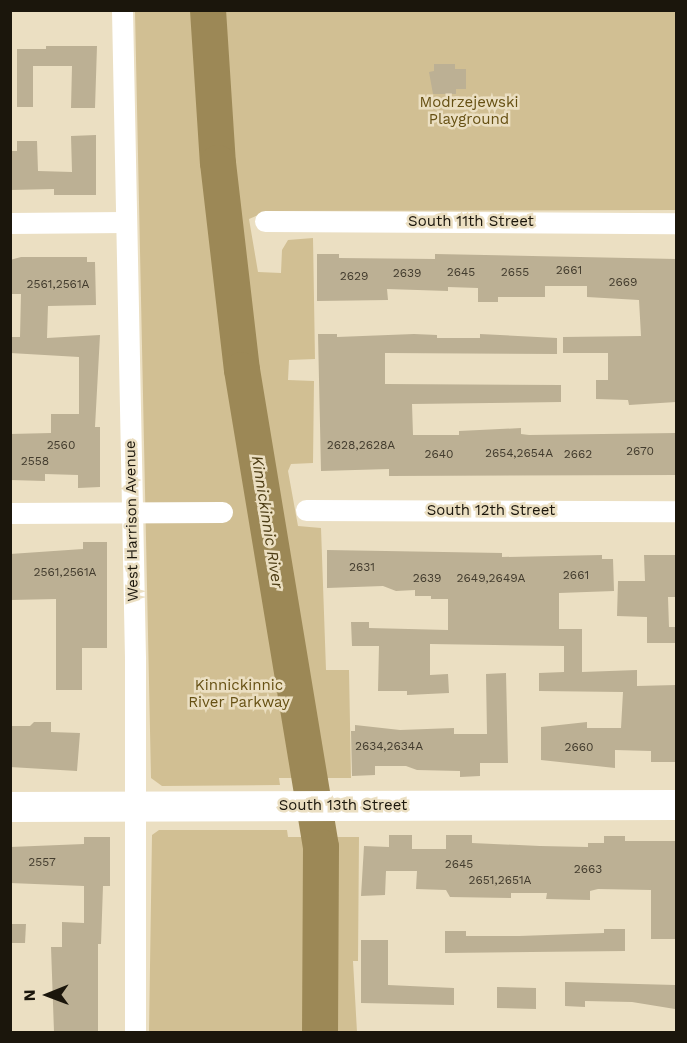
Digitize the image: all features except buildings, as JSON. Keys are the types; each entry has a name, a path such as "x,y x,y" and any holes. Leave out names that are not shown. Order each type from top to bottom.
{"street":[{"name":"West Harrison Avenue","path":"122,10 136,807 135,1032"},
{"name":"South 11th Street","path":"266,221 676,223"},
{"path":"10,222 125,222"},
{"name":"South 12th Street","path":"306,510 676,511"},
{"path":"10,513 222,512"},
{"name":"South 13th Street","path":"10,807 676,805"}],"green space":[{"path":"135,11 676,11 676,210 267,211 249,219 258,272 281,273 282,250 288,240 313,238 315,359 289,360 288,380 314,381 313,463 291,464 288,471 298,526 321,528 326,670 349,670 351,778 279,778 280,785 162,786 151,778"},
{"path":"159,830 287,830 288,837 359,837 358,961 353,961 357,1032 149,1032 152,835"}],"waterway":[{"name":"Kinnickinnic River","path":"208,10 218,163 242,370 321,847 320,1032"}],"park label":[{"name":"Modrzejewski Playground","path":"469,110"},
{"name":"Kinnickinnic River Parkway","path":"239,694"}]}
